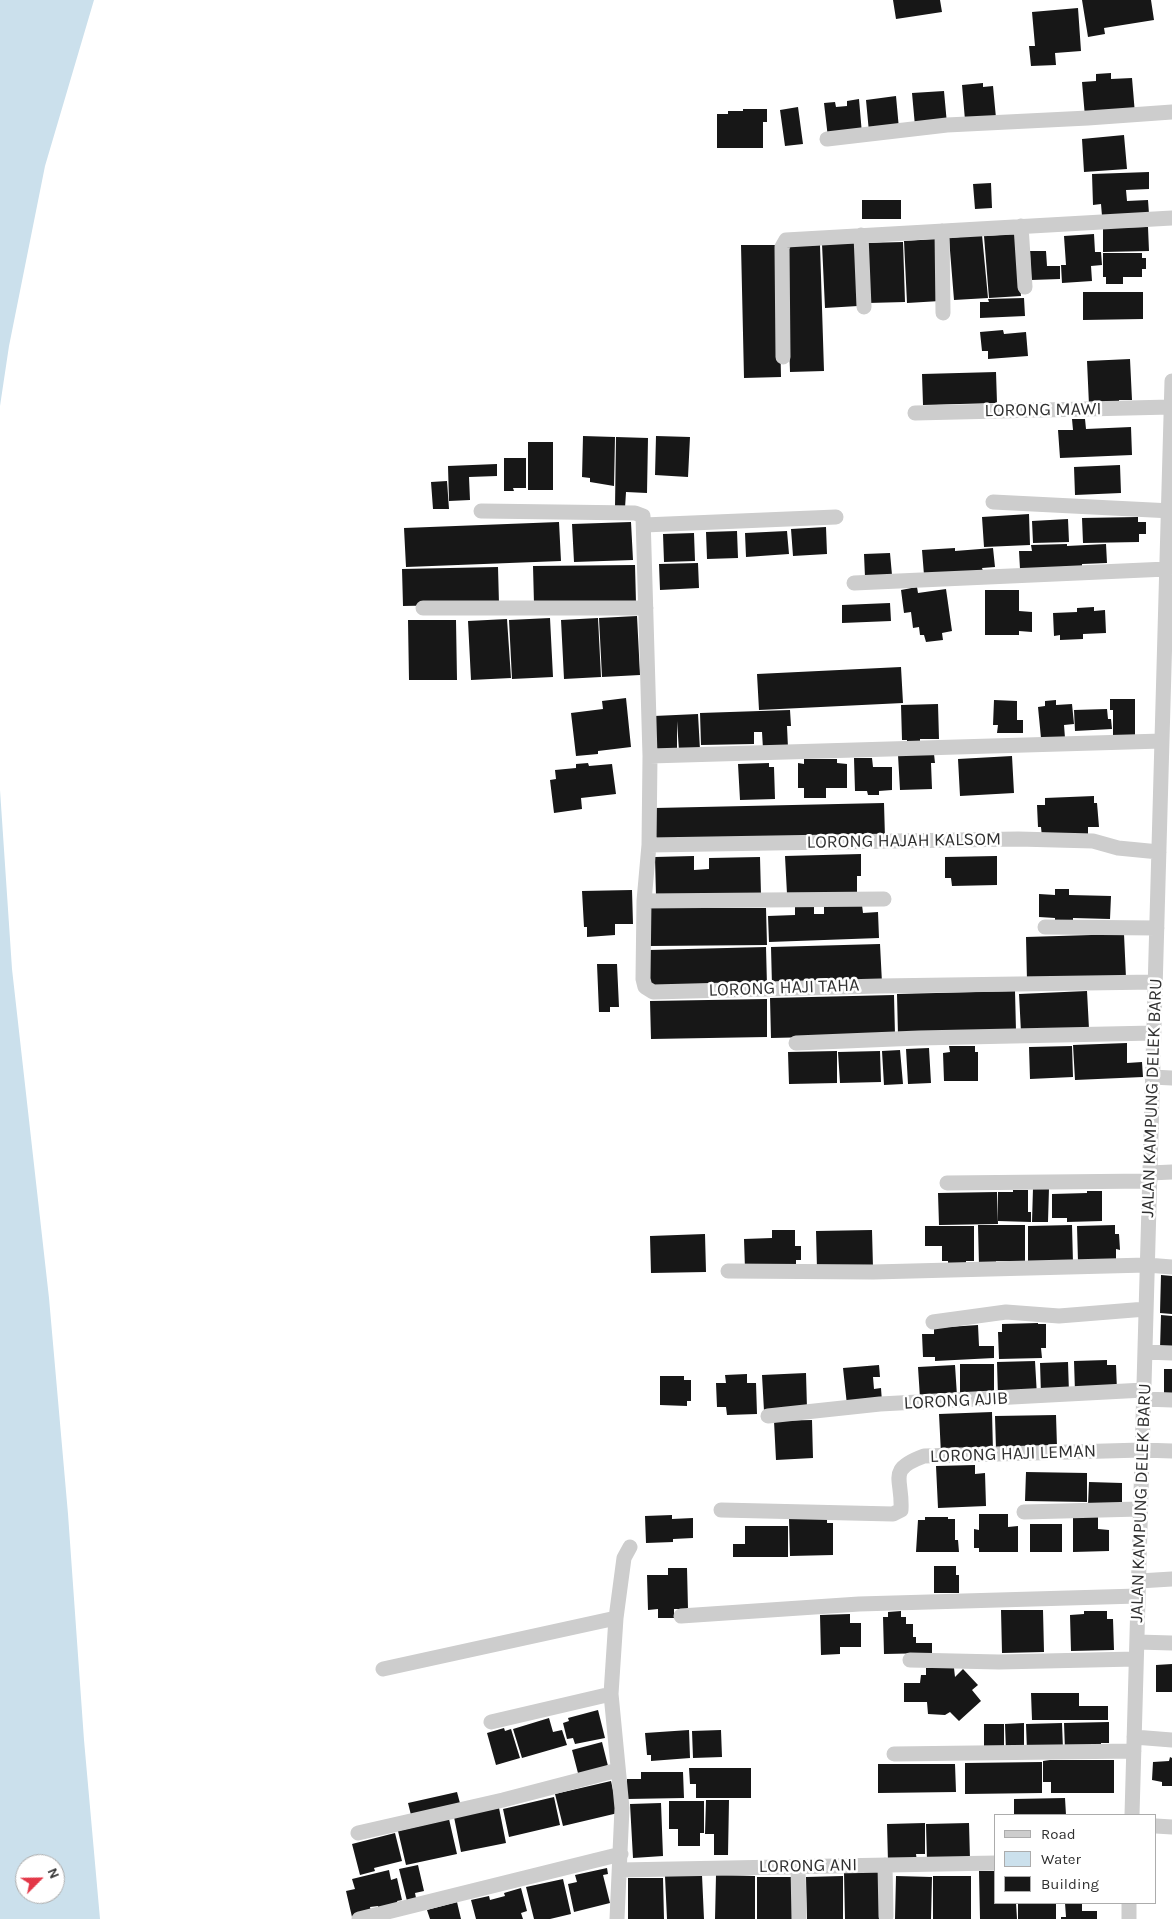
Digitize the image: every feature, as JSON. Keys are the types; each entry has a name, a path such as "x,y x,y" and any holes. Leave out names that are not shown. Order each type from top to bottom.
{"street":[{"path":"826,139 946,125 1172,112"},
{"path":"783,357 782,247 786,240 1172,218"},
{"path":"1021,226 1025,287"},
{"path":"942,231 943,313"},
{"path":"861,235 864,307"},
{"name":"JALAN KAMPUNG DELEK BARU","path":"1132,1814 1155,982 1157,928 1165,903 1159,852 1166,798 1162,740 1168,701 1167,569 1172,381"},
{"name":"LORONG MAWI","path":"915,413 1171,411"},
{"path":"993,502 1170,511"},
{"path":"481,512 635,513 643,516 644,525 836,517"},
{"name":"LORONG HAJI TAHA","path":"644,525 650,756 649,845 644,901 643,979 645,987 654,992 1155,982"},
{"path":"854,583 1167,569"},
{"path":"422,608 646,608"},
{"path":"650,756 1162,740"},
{"name":"LORONG HAJAH KALSOM","path":"649,845 1018,839 1093,841 1118,848 1159,852"},
{"path":"644,901 884,899"},
{"path":"1045,927 1157,928"},
{"path":"796,1043 919,1038 1154,1033"},
{"path":"1152,1077 1172,1078"},
{"path":"947,1183 1150,1177 1172,1172"},
{"path":"728,1271 873,1272 1147,1265 1172,1267"},
{"path":"933,1322 1006,1312 1059,1316 1146,1309"},
{"path":"1145,1352 1172,1353"},
{"name":"LORONG AJIB","path":"768,1416 880,1404 1144,1395 1172,1400"},
{"path":"1142,1450 1172,1451"},
{"name":"LORONG HAJI LEMAN","path":"721,1510 893,1514 901,1510 902,1500 898,1480 900,1471 906,1462 924,1456 1142,1450"},
{"path":"1024,1512 1140,1509"},
{"path":"617,1919 622,1808 611,1694 616,1618 624,1558 630,1548"},
{"path":"681,1616 850,1604 1138,1589 1172,1578"},
{"path":"383,1669 616,1618"},
{"path":"1137,1642 1172,1643"},
{"path":"910,1660 999,1662 1136,1659"},
{"path":"491,1722 611,1694"},
{"path":"894,1754 1134,1744 1172,1740"},
{"path":"358,1833 504,1800 618,1770"},
{"path":"1157,1826 1172,1827"},
{"path":"359,1919 621,1854"},
{"name":"LORONG ANI","path":"620,1870 994,1863"},
{"path":"885,1865 886,1916"},
{"path":"798,1866 799,1919"},
{"path":"1129,1919 1130,1904"}],"water":[{"path":"0,0 94,0 45,166 9,346 0,406"},
{"path":"0,790 12,969 49,1298 100,1919 0,1919"}],"building":[{"path":"893,0 940,0 942,12 896,19"},
{"path":"1082,0 1151,0 1154,20 1104,28 1105,34 1088,37"},
{"path":"1078,8 1081,51 1055,53 1056,65 1031,66 1029,46 1035,46 1032,12"},
{"path":"1111,73 1111,79 1132,78 1135,114 1085,117 1082,82 1096,81 1096,74"},
{"path":"983,83 983,87 993,86 996,118 965,120 962,85"},
{"path":"944,91 947,124 915,126 912,93"},
{"path":"896,96 899,129 869,132 866,100"},
{"path":"859,99 862,134 828,138 824,103 835,102 836,107 847,106 847,101"},
{"path":"798,107 803,144 785,146 780,110"},
{"path":"743,109 767,109 767,122 763,122 763,148 717,148 717,114 728,114 728,111 743,111"},
{"path":"1124,135 1127,169 1084,172 1082,139"},
{"path":"1149,172 1149,189 1126,190 1127,201 1148,200 1149,214 1102,216 1101,204 1093,205 1092,174"},
{"path":"991,183 992,208 975,209 973,184"},
{"path":"862,200 901,200 901,219 862,219"},
{"path":"1148,227 1149,251 1103,252 1103,228"},
{"path":"1016,234 1021,296 989,298 984,236"},
{"path":"1094,234 1095,252 1101,252 1102,265 1091,266 1092,281 1062,283 1061,265 1066,265 1064,236"},
{"path":"982,235 988,298 954,300 949,238"},
{"path":"937,239 940,301 907,303 904,241"},
{"path":"903,242 905,302 868,303 866,243"},
{"path":"856,243 858,306 825,308 822,244"},
{"path":"741,245 778,245 781,377 744,378"},
{"path":"820,245 824,371 790,372 786,246"},
{"path":"1030,251 1046,251 1047,266 1060,266 1060,279 1031,280"},
{"path":"1103,253 1142,253 1142,258 1146,258 1146,269 1142,269 1142,277 1123,277 1123,284 1106,284 1106,277 1103,277"},
{"path":"1083,292 1143,292 1143,319 1083,320"},
{"path":"1024,298 1025,316 980,318 980,302 989,302 988,299"},
{"path":"1003,330 1004,334 1026,332 1028,356 988,359 988,351 982,351 980,332"},
{"path":"1130,359 1132,400 1119,400 1119,404 1089,405 1087,361"},
{"path":"996,372 997,403 923,405 922,374"},
{"path":"1072,419 1085,419 1086,429 1131,427 1132,455 1060,458 1058,430 1073,430"},
{"path":"583,436 615,437 614,486 590,482 590,478 582,477"},
{"path":"656,436 690,437 688,477 655,475"},
{"path":"616,437 648,438 647,493 626,492 625,508 615,507"},
{"path":"528,442 553,442 553,490 528,490"},
{"path":"504,458 526,458 526,488 513,488 514,491 504,491"},
{"path":"497,464 497,476 469,477 470,500 449,501 448,466"},
{"path":"1120,465 1121,493 1075,495 1074,467"},
{"path":"447,481 449,509 433,509 431,482"},
{"path":"1029,514 1030,545 984,547 982,517"},
{"path":"1138,517 1138,522 1146,522 1146,534 1139,534 1139,542 1083,543 1082,518"},
{"path":"1068,519 1069,542 1033,543 1032,521"},
{"path":"559,522 561,561 406,567 404,528"},
{"path":"631,522 633,560 574,562 572,524"},
{"path":"826,527 827,554 793,556 791,529"},
{"path":"737,531 738,558 707,559 706,532"},
{"path":"787,531 789,554 746,557 745,533"},
{"path":"694,533 695,561 664,562 663,534"},
{"path":"1067,544 1067,546 1106,544 1107,563 1020,569 1019,551 1032,551 1031,545"},
{"path":"955,548 955,551 993,548 995,567 982,568 983,571 924,575 922,550"},
{"path":"890,553 892,575 865,577 864,554"},
{"path":"698,563 699,588 660,590 659,564"},
{"path":"635,565 636,603 534,604 533,566"},
{"path":"498,567 499,604 403,606 402,569"},
{"path":"917,587 918,593 946,589 952,631 942,633 943,640 926,642 924,635 920,635 919,627 913,628 911,612 904,613 901,590"},
{"path":"985,590 1019,590 1019,611 1032,612 1032,632 1019,631 1019,635 985,635"},
{"path":"890,603 891,621 842,623 842,605"},
{"path":"1094,607 1094,611 1105,610 1106,633 1083,634 1083,639 1060,640 1060,635 1054,636 1053,613 1077,612 1077,608"},
{"path":"637,616 640,675 602,677 599,618"},
{"path":"550,618 553,677 512,679 509,620"},
{"path":"598,618 601,677 564,679 561,620"},
{"path":"507,619 511,678 471,680 468,621"},
{"path":"408,620 456,620 457,680 409,680"},
{"path":"901,667 903,703 759,710 757,674"},
{"path":"626,698 631,747 598,751 598,754 576,756 571,713 603,709 602,701"},
{"path":"1110,699 1135,699 1135,739 1113,739 1113,710 1110,710"},
{"path":"994,700 1017,701 1017,720 1023,720 1023,733 997,733 998,725 993,725"},
{"path":"1056,700 1056,705 1072,704 1074,724 1064,725 1065,738 1041,738 1038,707 1045,706 1045,701"},
{"path":"938,704 939,739 920,739 920,745 907,745 907,740 902,740 901,705"},
{"path":"1107,709 1112,729 1075,731 1074,710"},
{"path":"790,710 791,726 787,726 788,748 763,749 762,732 754,732 754,744 701,745 700,713"},
{"path":"698,714 700,750 679,751 677,721 677,751 655,752 654,716"},
{"path":"934,754 935,763 931,763 932,789 900,790 898,755"},
{"path":"1012,756 1014,793 960,796 958,759"},
{"path":"854,758 872,758 873,767 892,767 892,790 879,791 879,795 868,795 867,791 855,791"},
{"path":"804,759 837,759 837,763 847,764 847,788 826,788 826,798 804,798 804,788 798,788 798,763 804,764"},
{"path":"588,763 589,766 612,764 616,794 581,798 582,809 554,813 550,780 556,779 555,770 576,768 576,764"},
{"path":"769,763 769,767 774,767 775,799 740,800 738,764"},
{"path":"1094,796 1094,803 1097,803 1099,827 1088,827 1088,834 1042,837 1041,827 1038,827 1037,805 1045,805 1045,798"},
{"path":"884,803 885,838 656,844 655,808"},
{"path":"861,854 861,876 857,876 857,892 787,894 785,856"},
{"path":"694,856 694,870 709,869 709,858 760,857 761,895 656,896 655,857"},
{"path":"997,856 997,885 952,886 951,878 945,878 945,857"},
{"path":"1055,889 1069,889 1069,895 1111,896 1110,919 1073,918 1073,925 1055,925 1055,918 1039,917 1039,894 1055,895"},
{"path":"632,890 633,924 615,924 615,935 587,937 587,927 584,927 582,891"},
{"path":"814,905 814,914 824,914 824,906 862,905 863,913 878,912 879,938 769,942 768,916 795,915 795,906"},
{"path":"650,908 766,908 767,945 650,946"},
{"path":"1124,934 1126,978 1027,981 1026,937"},
{"path":"880,944 882,983 772,986 771,947"},
{"path":"766,947 767,986 650,989 649,950"},
{"path":"597,964 617,964 619,1007 610,1007 610,1012 599,1012"},
{"path":"1015,991 1016,1031 898,1035 897,994"},
{"path":"1087,991 1089,1029 1021,1032 1019,994"},
{"path":"894,995 895,1035 771,1038 770,998"},
{"path":"767,999 767,1037 651,1039 650,1001"},
{"path":"1127,1043 1127,1063 1142,1062 1143,1077 1075,1080 1073,1045"},
{"path":"949,1046 975,1046 975,1052 978,1052 978,1081 944,1081 943,1053 950,1052"},
{"path":"1072,1046 1073,1077 1030,1079 1029,1047"},
{"path":"929,1048 931,1083 908,1084 906,1049"},
{"path":"900,1050 903,1084 884,1085 882,1051"},
{"path":"837,1051 837,1083 789,1084 788,1052"},
{"path":"880,1051 881,1082 840,1083 838,1052"},
{"path":"1033,1188 1049,1188 1048,1222 1032,1222"},
{"path":"1013,1190 1028,1190 1028,1212 1031,1212 1031,1222 998,1221 998,1192 1013,1192"},
{"path":"1087,1191 1102,1191 1102,1221 1067,1222 1067,1218 1052,1218 1052,1194 1087,1193"},
{"path":"997,1192 998,1224 939,1225 938,1193"},
{"path":"978,1225 1025,1225 1025,1261 996,1261 996,1266 979,1266"},
{"path":"1072,1225 1073,1263 1028,1263 1028,1226"},
{"path":"1115,1225 1115,1234 1119,1234 1120,1250 1116,1249 1116,1261 1078,1262 1077,1226"},
{"path":"925,1226 974,1226 974,1261 966,1261 966,1266 948,1267 948,1261 942,1261 942,1246 925,1246"},
{"path":"772,1230 795,1230 795,1246 801,1246 801,1260 796,1260 796,1270 745,1269 744,1239 772,1238"},
{"path":"872,1230 873,1268 817,1269 816,1231"},
{"path":"705,1234 706,1272 651,1273 650,1236"},
{"path":"1161,1275 1172,1276 1172,1314 1160,1313"},
{"path":"1161,1315 1172,1316 1172,1349 1160,1349"},
{"path":"1002,1324 1046,1324 1046,1348 1041,1348 1042,1358 999,1359 998,1332 1002,1332"},
{"path":"978,1325 979,1346 994,1346 994,1358 935,1361 935,1357 923,1357 922,1334 934,1334 934,1328"},
{"path":"1107,1360 1107,1365 1116,1365 1117,1391 1075,1392 1074,1361"},
{"path":"1035,1361 1037,1396 998,1397 997,1362"},
{"path":"1068,1362 1069,1393 1041,1394 1040,1363"},
{"path":"960,1364 994,1364 994,1397 960,1397"},
{"path":"879,1365 880,1377 873,1377 874,1389 881,1388 882,1402 847,1405 843,1368"},
{"path":"955,1365 957,1396 920,1398 918,1367"},
{"path":"1164,1369 1172,1369 1172,1393 1164,1393"},
{"path":"806,1373 807,1409 764,1411 762,1375"},
{"path":"747,1374 747,1383 756,1383 757,1414 727,1415 726,1407 717,1407 716,1383 726,1383 725,1375"},
{"path":"660,1376 684,1376 684,1380 691,1380 691,1401 687,1401 687,1406 660,1405"},
{"path":"992,1412 993,1452 941,1454 939,1414"},
{"path":"1056,1415 1057,1447 996,1449 995,1416"},
{"path":"812,1420 813,1458 776,1460 774,1421"},
{"path":"975,1465 975,1474 985,1473 986,1506 938,1508 936,1466"},
{"path":"1026,1472 1087,1473 1087,1502 1025,1501"},
{"path":"1089,1482 1122,1483 1122,1506 1088,1505"},
{"path":"979,1514 1008,1514 1008,1527 1018,1526 1018,1552 979,1552 979,1548 974,1548 974,1529 979,1530"},
{"path":"672,1515 672,1519 693,1518 693,1538 673,1539 673,1542 646,1543 645,1516"},
{"path":"1073,1516 1098,1516 1098,1529 1109,1530 1109,1551 1073,1552"},
{"path":"925,1517 948,1517 948,1519 955,1519 955,1540 958,1540 959,1552 916,1552 918,1520 925,1520"},
{"path":"827,1518 827,1523 833,1523 833,1555 790,1556 789,1519"},
{"path":"1030,1524 1062,1524 1062,1552 1030,1552"},
{"path":"745,1526 788,1526 788,1557 733,1557 733,1544 745,1544"},
{"path":"934,1566 956,1566 956,1575 959,1575 959,1593 934,1593"},
{"path":"668,1568 687,1568 688,1609 674,1609 674,1618 658,1618 658,1609 648,1610 647,1575 668,1575"},
{"path":"1001,1610 1043,1610 1044,1652 1002,1653"},
{"path":"901,1611 901,1617 906,1617 906,1624 913,1624 913,1637 916,1637 916,1643 932,1643 932,1653 884,1654 883,1617 888,1617 888,1612"},
{"path":"1084,1611 1107,1611 1107,1619 1113,1619 1114,1650 1071,1651 1070,1615 1084,1614"},
{"path":"850,1614 850,1623 861,1623 861,1647 840,1647 840,1654 821,1655 820,1615"},
{"path":"1172,1664 1172,1692 1156,1692 1156,1665"},
{"path":"926,1668 954,1668 955,1677 963,1669 978,1685 972,1690 981,1701 959,1721 950,1712 945,1715 928,1714 927,1702 904,1702 904,1683 920,1683 921,1675 926,1675"},
{"path":"1031,1693 1079,1693 1079,1706 1108,1706 1108,1720 1032,1720"},
{"path":"598,1710 605,1738 575,1744 573,1738 567,1739 563,1723 569,1721 568,1718"},
{"path":"549,1718 553,1732 562,1730 567,1745 522,1758 513,1729"},
{"path":"1109,1722 1109,1743 1101,1743 1101,1749 1065,1750 1064,1723"},
{"path":"1024,1723 1024,1751 1006,1751 1005,1724"},
{"path":"1062,1723 1063,1750 1027,1751 1026,1724"},
{"path":"984,1724 1004,1724 1004,1748 984,1748"},
{"path":"504,1728 505,1731 511,1729 520,1758 496,1765 487,1733"},
{"path":"689,1730 690,1758 651,1761 651,1755 647,1755 645,1733"},
{"path":"721,1730 722,1757 693,1758 692,1731"},
{"path":"602,1742 609,1770 579,1777 572,1750"},
{"path":"1170,1757 1172,1758 1172,1786 1162,1786 1162,1782 1152,1780 1153,1762 1169,1761"},
{"path":"1114,1760 1114,1793 1051,1793 1051,1782 1043,1782 1043,1761"},
{"path":"1042,1762 1042,1793 965,1794 965,1763"},
{"path":"878,1764 955,1764 956,1792 878,1793"},
{"path":"689,1768 751,1768 751,1798 696,1798 696,1784 690,1784"},
{"path":"641,1772 683,1772 684,1798 627,1799 627,1779 641,1779"},
{"path":"611,1781 618,1813 563,1826 555,1794"},
{"path":"457,1792 461,1807 412,1819 408,1803"},
{"path":"554,1797 560,1825 509,1837 503,1809"},
{"path":"1065,1798 1066,1814 1014,1814 1014,1799"},
{"path":"706,1800 729,1800 728,1855 714,1855 714,1834 705,1834"},
{"path":"669,1801 704,1801 704,1833 700,1833 700,1846 678,1846 678,1829 669,1829"},
{"path":"661,1803 663,1856 633,1858 630,1804"},
{"path":"499,1808 506,1843 461,1852 454,1817"},
{"path":"449,1819 457,1854 406,1865 398,1831"},
{"path":"925,1823 925,1854 916,1854 917,1862 888,1862 887,1824"},
{"path":"969,1823 970,1860 927,1861 926,1824"},
{"path":"395,1833 402,1861 374,1868 375,1871 360,1875 352,1844"},
{"path":"418,1865 424,1891 415,1893 416,1898 407,1901 399,1869"},
{"path":"607,1868 608,1874 603,1875 610,1903 574,1912 568,1884 577,1882 575,1875"},
{"path":"389,1870 391,1880 397,1878 402,1900 397,1901 399,1906 379,1911 378,1906 370,1907 371,1912 352,1917 346,1891 355,1889 352,1879"},
{"path":"979,1871 994,1871 994,1904 1016,1904 1017,1919 980,1919"},
{"path":"844,1872 881,1872 882,1919 845,1919"},
{"path":"702,1875 704,1919 667,1919 665,1876"},
{"path":"716,1875 755,1876 755,1919 715,1919"},
{"path":"843,1876 843,1919 807,1919 806,1877"},
{"path":"896,1876 932,1877 931,1919 895,1919"},
{"path":"933,1876 971,1876 971,1919 933,1919"},
{"path":"757,1877 793,1877 794,1919 757,1919"},
{"path":"628,1878 663,1878 664,1919 628,1919"},
{"path":"563,1879 571,1914 550,1919 534,1919 526,1887"},
{"path":"521,1888 527,1911 521,1913 523,1919 476,1919 471,1900 489,1896 490,1900 505,1896 504,1893"},
{"path":"457,1902 461,1919 430,1919 427,1910"},
{"path":"1018,1904 1056,1904 1056,1919 1018,1919"},
{"path":"1065,1904 1082,1904 1082,1911 1097,1911 1097,1919 1061,1919 1061,1917 1066,1917"}]}
